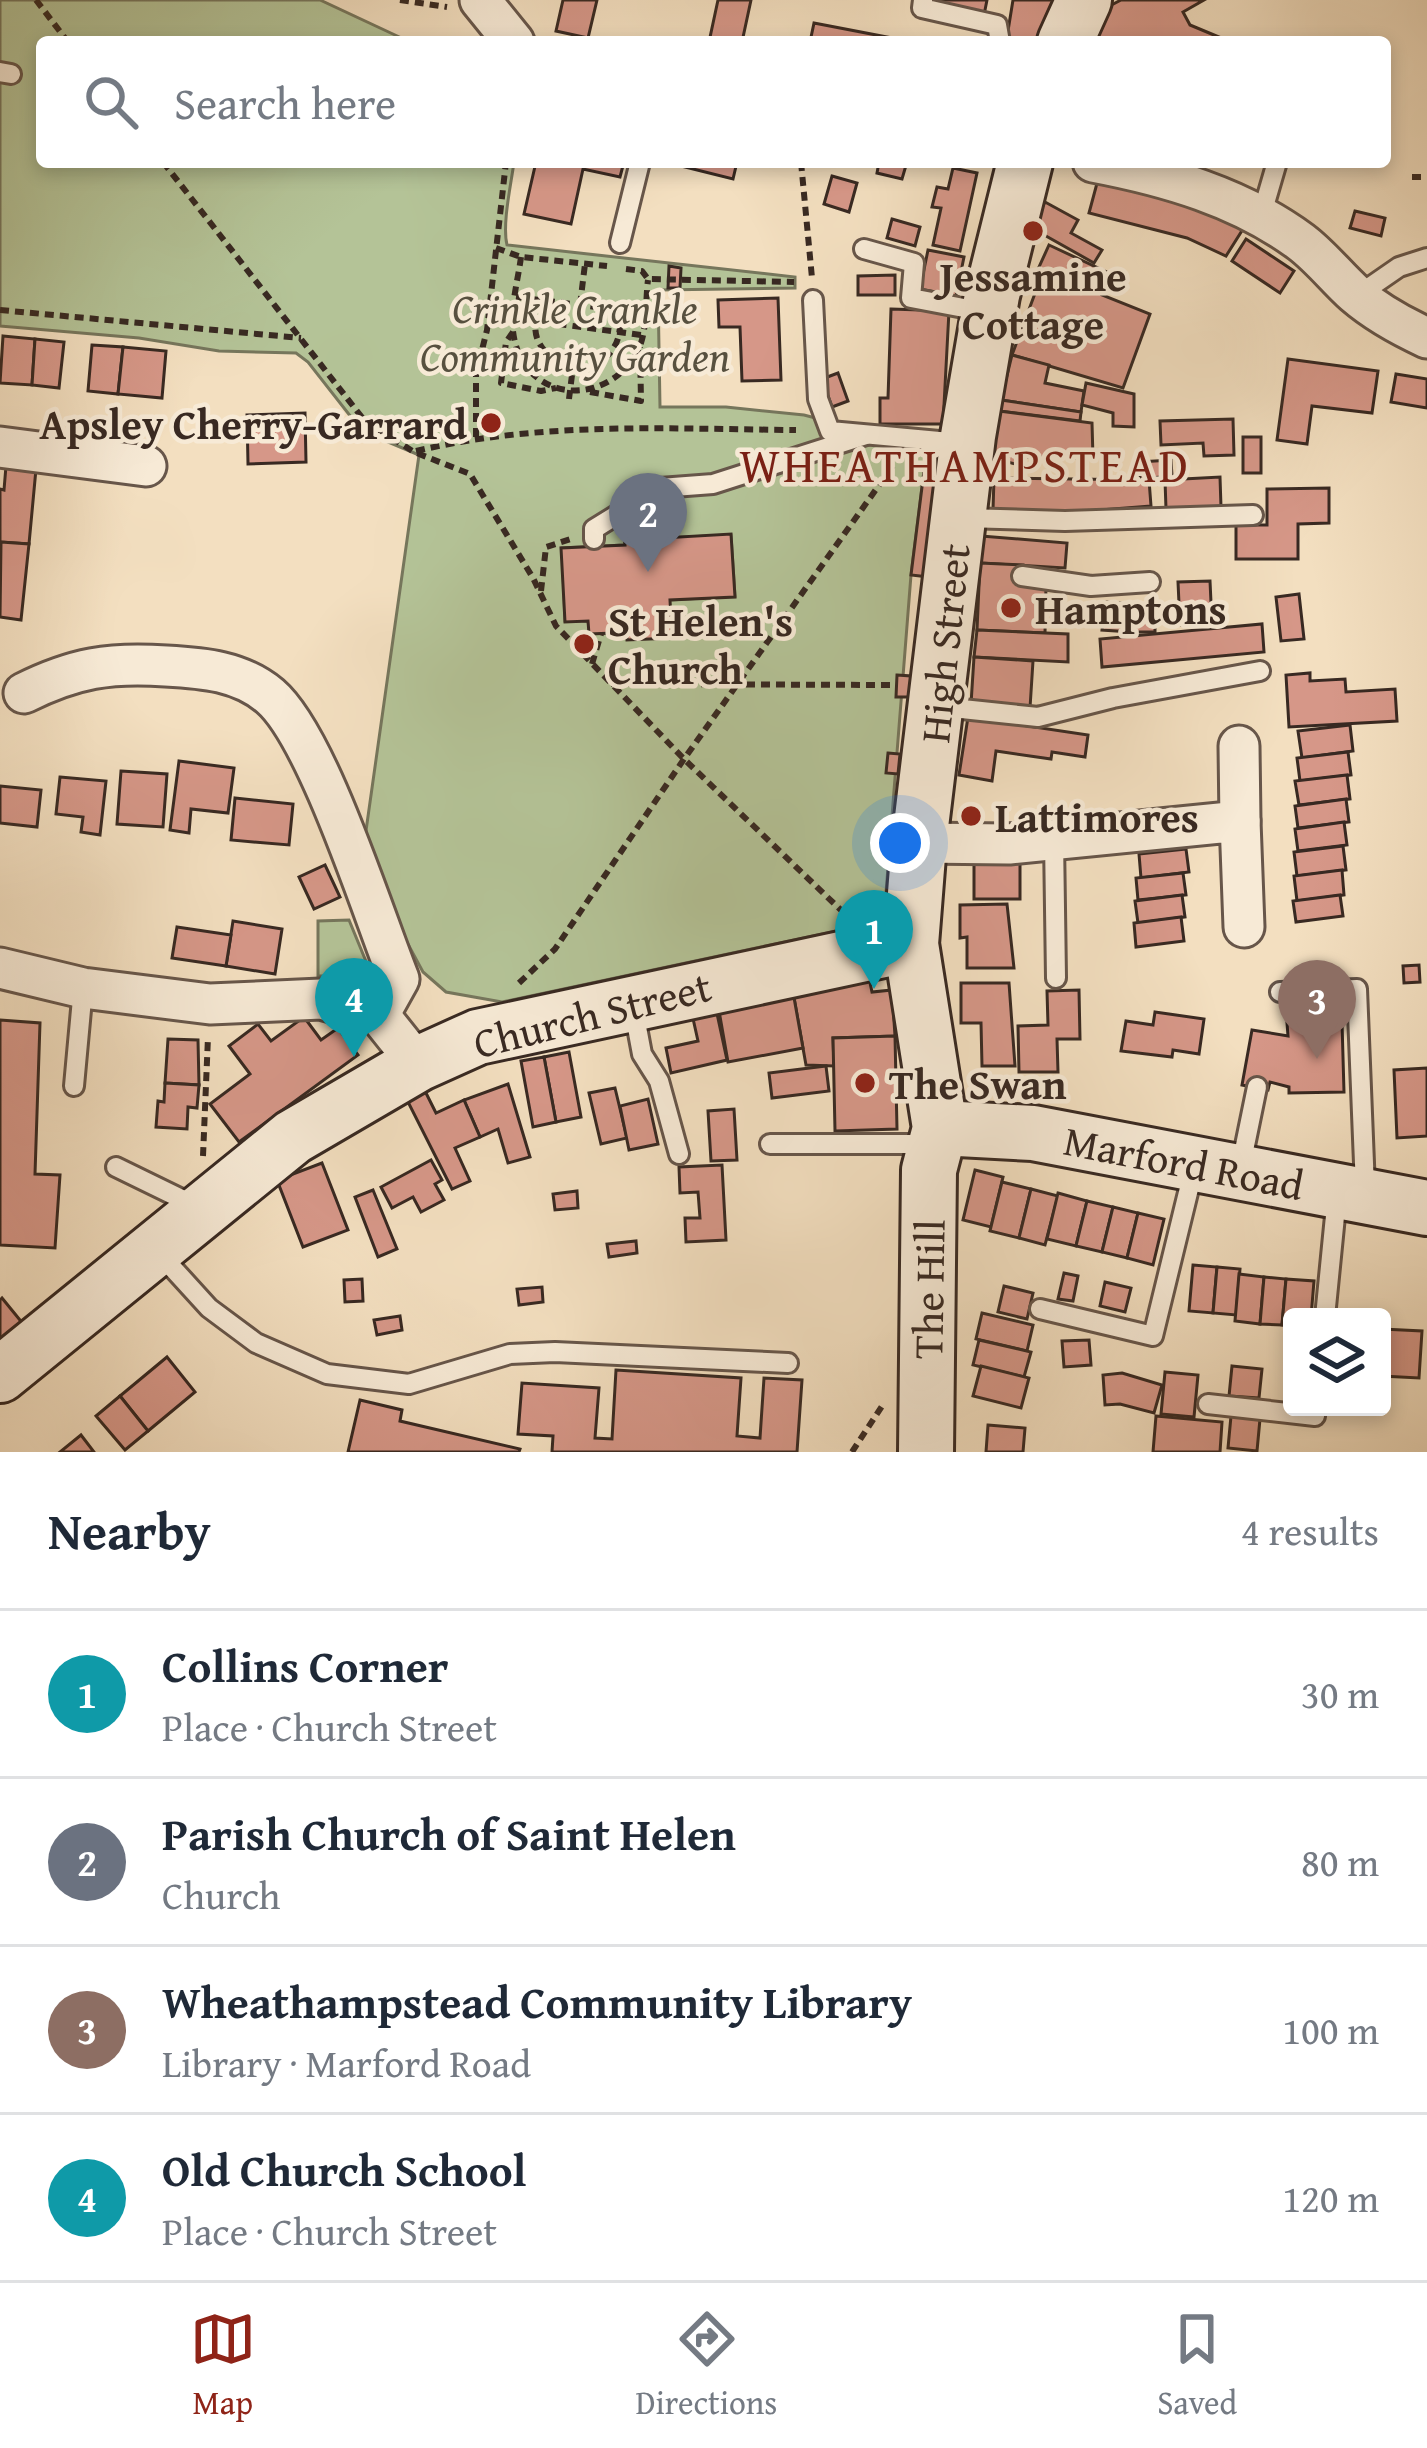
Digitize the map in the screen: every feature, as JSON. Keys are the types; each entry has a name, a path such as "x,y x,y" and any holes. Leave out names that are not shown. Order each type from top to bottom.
{"street":[{"path":"480,0 509,36"},
{"path":"1068,36 1084,0"},
{"name":"High Street","path":"938,1136 911,944 919,843 961,572 958,518 967,444 989,313 1024,168"},
{"path":"1118,168 1205,189 1261,217 1303,243 1357,296 1394,323 1427,338"},
{"path":"0,447 146,466"},
{"path":"24,693 66,672 132,664 226,672 272,698 293,723 314,763 398,979 379,1015"},
{"path":"1239,746 1244,927"},
{"path":"919,843 1054,839 1240,820"},
{"name":"Church Street","path":"0,1375 155,1248 202,1183 293,1137 418,1064 478,1037 911,944"},
{"path":"0,968 83,988 210,1004 321,999 379,1015 418,1064"},
{"name":"Marford Road","path":"938,1136 1033,1133 1427,1208"},
{"name":"The Hill","path":"926,1452 929,1171 938,1136"}],"lane":[{"path":"923,0 922,8 997,26 999,36"},
{"path":"620,243 639,168"},
{"path":"1261,217 1275,168"},
{"path":"864,249 914,263 910,298 989,313"},
{"path":"1357,296 1399,267 1427,258"},
{"path":"813,300 818,399 830,430 967,444"},
{"path":"594,538 594,529 660,488 713,484 866,435"},
{"path":"958,518 1065,521 1253,514"},
{"path":"1022,577 1091,586 1150,582"},
{"path":"939,696 1038,717 1260,671"},
{"path":"1054,839 1056,978"},
{"path":"74,1086 83,988"},
{"path":"1280,992 1358,989 1352,1193 1327,1308"},
{"path":"632,1002 642,1054 659,1081 679,1154"},
{"path":"1040,1309 1153,1336 1217,1168 1257,1087"},
{"path":"770,1144 938,1136"},
{"path":"116,1166 202,1183"},
{"path":"155,1248 208,1308 256,1343 327,1374 409,1384 509,1354 554,1352 788,1363"},
{"path":"1208,1404 1283,1412"}],"path":[{"path":"36,0 63,36"},
{"path":"168,168 364,420 414,452 470,474 556,626 684,759 857,926"},
{"path":"476,437 476,374 488,331 505,168"},
{"path":"648,279 812,279 802,168"},
{"path":"1412,178 1427,177"},
{"path":"496,248 521,256 642,271 648,279 640,400 586,391"},
{"path":"521,256 513,332 524,363 556,388 569,395 614,379 640,347"},
{"path":"580,304 585,264"},
{"path":"516,297 644,313"},
{"path":"538,300 536,321 544,350 573,367 596,364 607,356 619,332 621,310"},
{"path":"0,310 302,338"},
{"path":"513,318 642,335"},
{"path":"513,332 506,342 501,383 541,391 556,388"},
{"path":"569,395 573,367"},
{"path":"414,452 476,437 572,427 830,430"},
{"path":"506,993 556,949 684,759 912,440"},
{"path":"540,595 547,547 558,540 594,538"},
{"path":"592,664 601,634"},
{"path":"611,684 740,685 939,696"},
{"path":"202,1183 210,1004"},
{"path":"852,1452 886,1399"}],"green space":[{"name":"Crinkle Crankle Community Garden","path":"0,0 320,0 397,36 36,36 36,168 513,168 507,245 795,277 795,288 658,290 660,407 726,407 804,415 927,447 911,575 885,905 846,929 502,1002 446,992 423,972 362,859 419,455 362,431 296,353 219,351 139,338 0,326","holes":["662,518 663,538 731,535 735,596 670,600 626,619 612,619 612,633 590,634 588,621 565,621 562,548 625,545 624,520"]},
{"path":"349,920 372,976 318,976 318,921"}],"building":[{"path":"563,0 597,0 588,36 556,31"},
{"path":"718,0 751,0 743,36 710,36"},
{"path":"933,0 987,0 984,15 932,5"},
{"path":"1013,0 1064,0 1053,36 1007,36"},
{"path":"1121,0 1204,0 1183,12 1190,25 1216,36 1091,36 1102,10"},
{"path":"814,23 881,36 811,36"},
{"path":"535,168 622,168 620,177 583,169 571,224 524,214"},
{"path":"689,168 736,168 733,179"},
{"path":"878,168 905,168 902,179 877,173"},
{"path":"953,168 977,173 960,251 933,245 941,208 932,207 937,187 948,189"},
{"path":"1100,172 1176,192 1243,229 1226,256 1187,238 1089,213"},
{"path":"832,176 857,183 849,212 824,204"},
{"path":"1045,202 1078,220 1071,233 1102,250 1094,263 1030,227"},
{"path":"1355,211 1385,218 1381,236 1350,228"},
{"path":"892,219 920,227 915,246 887,238"},
{"path":"1246,239 1294,271 1280,293 1232,261"},
{"path":"1049,245 1111,274 1102,295 1150,314 1123,388 1012,355 1040,280 1034,278"},
{"path":"928,250 964,257 956,296 920,289"},
{"path":"669,266 681,268 680,288 668,288"},
{"path":"895,275 895,295 858,295 858,276"},
{"path":"778,298 781,380 742,381 740,327 719,327 718,300"},
{"path":"891,309 949,311 943,424 880,424 880,398 888,398"},
{"path":"3,336 35,339 32,385 0,383"},
{"path":"35,339 64,342 59,388 32,385"},
{"path":"92,345 123,347 118,394 88,391"},
{"path":"123,347 166,351 162,398 118,394"},
{"path":"1012,355 1049,365 1045,383 1084,391 1081,412 1001,400"},
{"path":"1288,359 1378,371 1372,413 1312,406 1307,444 1277,440"},
{"path":"838,373 848,401 832,407 822,379"},
{"path":"1396,374 1427,379 1427,408 1391,402"},
{"path":"1086,383 1134,394 1134,427 1113,426 1113,413 1082,405"},
{"path":"1001,400 1081,412 1080,421 999,411"},
{"path":"999,411 1092,423 1093,458 1024,457 1023,466 992,458"},
{"path":"305,413 306,462 248,464 247,415"},
{"path":"1233,419 1234,455 1204,456 1203,443 1161,445 1160,421"},
{"path":"1243,437 1261,437 1261,473 1243,473"},
{"path":"927,447 943,449 929,577 911,575"},
{"path":"1171,460 1172,476 1140,479 1139,462"},
{"path":"6,466 36,469 29,544 0,542 0,489 4,490"},
{"path":"1220,477 1221,507 1166,509 1165,480"},
{"path":"994,478 1149,480 1151,506 1062,513 993,510"},
{"path":"1329,488 1329,523 1298,524 1298,559 1236,559 1236,525 1267,525 1267,489"},
{"path":"662,518 663,538 731,534 735,597 670,600 672,638 627,640 626,619 612,619 613,633 589,634 588,621 565,622 561,548 625,545 623,520"},
{"path":"981,536 1067,543 1065,568 980,563"},
{"path":"1,542 29,544 21,620 0,617"},
{"name":"Hamptons","path":"980,563 1023,565 1021,585 1046,586 1045,633 977,630"},
{"path":"1210,581 1212,624 1180,625 1178,582"},
{"path":"1299,594 1304,639 1281,641 1276,597"},
{"path":"1105,602 1133,604 1130,632 1102,630"},
{"path":"1135,605 1155,605 1155,632 1135,632"},
{"path":"1262,624 1264,652 1102,667 1100,639"},
{"path":"977,630 1068,634 1068,662 974,657"},
{"path":"974,657 1033,661 1030,708 971,704"},
{"path":"1310,673 1310,681 1345,679 1346,692 1395,689 1397,721 1289,727 1286,675"},
{"path":"897,675 911,676 909,697 896,697"},
{"path":"968,717 1088,735 1085,757 1052,752 1051,759 996,751 992,781 959,775"},
{"path":"1350,725 1353,751 1302,758 1298,731"},
{"path":"1348,752 1351,775 1300,781 1297,758"},
{"path":"888,753 900,754 898,774 886,773"},
{"path":"179,761 234,768 228,813 191,809 189,833 170,830"},
{"path":"121,771 167,774 163,827 117,824"},
{"path":"1347,775 1350,799 1299,805 1295,781"},
{"path":"60,777 106,781 100,835 81,832 83,817 56,814"},
{"path":"0,786 41,790 37,827 0,823"},
{"path":"235,798 293,804 289,845 231,840"},
{"path":"1346,799 1349,822 1298,828 1295,806"},
{"path":"1344,822 1347,845 1298,851 1295,829"},
{"path":"1343,846 1346,870 1297,876 1294,852"},
{"path":"1186,849 1189,872 1141,878 1139,854"},
{"path":"1020,861 1020,899 974,899 974,862"},
{"path":"325,865 340,897 314,909 299,877"},
{"path":"1342,870 1344,895 1297,901 1294,876"},
{"path":"1183,873 1186,895 1138,900 1136,878"},
{"path":"1182,895 1185,917 1138,923 1135,901"},
{"path":"1340,895 1343,916 1296,922 1293,901"},
{"path":"1007,904 1014,968 967,968 967,937 960,938 960,905"},
{"path":"1181,917 1184,941 1136,947 1134,923"},
{"path":"233,921 282,929 275,974 226,966"},
{"path":"177,927 231,935 226,966 172,958"},
{"path":"1419,965 1420,982 1404,983 1403,966"},
{"path":"869,978 872,992 892,990 895,1036 833,1038 834,1066 806,1065 793,992"},
{"path":"961,983 1009,983 1015,1066 982,1066 981,1023 961,1023"},
{"path":"1079,990 1080,1039 1057,1039 1058,1072 1019,1072 1018,1026 1048,1025 1047,991"},
{"path":"793,992 803,1048 728,1062 718,1005"},
{"path":"716,1009 727,1060 671,1073 666,1048 698,1041 692,1014"},
{"path":"1155,1012 1204,1019 1199,1054 1173,1050 1172,1057 1121,1051 1126,1021 1153,1025"},
{"path":"304,1017 321,1040 338,1028 358,1055 239,1142 210,1104 250,1074 229,1046 258,1024 271,1041"},
{"path":"0,1020 40,1023 35,1174 60,1175 55,1248 0,1245"},
{"path":"1342,1022 1344,1092 1289,1093 1289,1087 1270,1082 1268,1090 1242,1085 1252,1030 1288,1036 1287,1023"},
{"name":"The Swan","path":"895,1036 897,1129 835,1131 833,1038"},
{"path":"168,1039 198,1040 199,1085 165,1083"},
{"path":"569,1052 581,1117 556,1122 544,1057"},
{"path":"544,1057 556,1122 533,1127 521,1061"},
{"path":"826,1066 829,1091 772,1098 769,1073"},
{"path":"1427,1068 1427,1136 1397,1138 1394,1070"},
{"path":"165,1083 199,1085 197,1108 188,1107 187,1129 156,1127"},
{"path":"508,1084 530,1157 508,1163 498,1129 480,1137 464,1100"},
{"path":"615,1088 627,1138 601,1144 589,1093"},
{"path":"424,1089 436,1113 464,1100 480,1137 455,1148 470,1181 452,1189 406,1098"},
{"path":"648,1099 658,1144 629,1150 620,1106"},
{"path":"734,1109 737,1160 711,1161 708,1111"},
{"path":"431,1160 442,1180 435,1184 444,1200 421,1212 413,1197 392,1208 381,1187"},
{"path":"322,1163 348,1230 303,1247 277,1180"},
{"path":"722,1165 726,1240 686,1242 685,1218 700,1218 698,1192 680,1193 679,1167"},
{"path":"975,1170 1003,1177 991,1227 963,1220"},
{"path":"1002,1182 1031,1189 1019,1238 990,1231"},
{"path":"1031,1189 1058,1196 1045,1245 1019,1238"},
{"path":"373,1190 397,1249 378,1257 355,1197"},
{"path":"577,1191 578,1208 555,1210 553,1194"},
{"path":"1058,1193 1087,1201 1076,1246 1047,1239"},
{"path":"1087,1201 1113,1207 1102,1252 1076,1246"},
{"path":"1113,1207 1138,1213 1127,1258 1102,1252"},
{"path":"1138,1213 1164,1219 1153,1265 1127,1258"},
{"path":"636,1241 637,1253 609,1257 607,1244"},
{"path":"1193,1265 1217,1267 1213,1313 1189,1311"},
{"path":"1217,1267 1240,1269 1236,1315 1213,1313"},
{"path":"1064,1273 1078,1276 1073,1301 1058,1299"},
{"path":"1239,1274 1264,1277 1260,1324 1235,1321"},
{"path":"1264,1277 1286,1279 1282,1325 1260,1324"},
{"path":"362,1279 363,1301 345,1302 344,1280"},
{"path":"1286,1279 1314,1281 1312,1308 1283,1308"},
{"path":"1105,1282 1131,1288 1125,1312 1100,1306"},
{"path":"1004,1286 1033,1293 1027,1319 998,1312"},
{"path":"542,1287 543,1302 519,1305 517,1289"},
{"path":"0,1300 24,1325 0,1342"},
{"path":"982,1313 1033,1325 1027,1351 976,1339"},
{"path":"400,1316 402,1330 377,1335 374,1320"},
{"path":"1391,1329 1422,1331 1419,1378 1391,1376"},
{"path":"979,1340 1031,1352 1024,1377 973,1365"},
{"path":"1089,1340 1091,1365 1064,1367 1062,1341"},
{"path":"167,1357 195,1392 148,1431 120,1396"},
{"path":"981,1366 1029,1378 1021,1408 973,1396"},
{"path":"1232,1366 1262,1369 1259,1398 1229,1396"},
{"path":"616,1370 741,1378 737,1436 760,1438 764,1378 802,1380 797,1452 552,1452 553,1436 518,1434 522,1383 599,1388 595,1438 612,1439"},
{"path":"1165,1372 1198,1375 1194,1417 1161,1414"},
{"path":"1122,1373 1162,1385 1154,1413 1105,1405 1103,1375"},
{"path":"120,1396 148,1431 125,1450 96,1416"},
{"path":"360,1400 402,1410 400,1421 520,1449 348,1452"},
{"path":"1156,1416 1222,1422 1220,1452 1153,1452"},
{"path":"1231,1416 1260,1419 1257,1451 1228,1448"},
{"path":"988,1425 1025,1428 1023,1452 986,1452"},
{"path":"81,1435 94,1452 60,1452"}],"place":[{"name":"Jessamine Cottage","path":"1033,231"},
{"name":"Apsley Cherry-Garrard","path":"491,423"},
{"name":"Parish Church of Saint Helen","path":"648,572"},
{"name":"Hamptons","path":"1011,608"},
{"name":"St Helen's Church","path":"584,644"},
{"name":"Lattimores","path":"971,816"},
{"name":"Collins Corner","path":"874,989"},
{"name":"Old Church School","path":"354,1057"},
{"name":"Wheathampstead Community Library","path":"1317,1059"},
{"name":"The Swan","path":"865,1083"}],"district":[{"name":"WHEATHAMPSTEAD","path":"965,464"}]}
